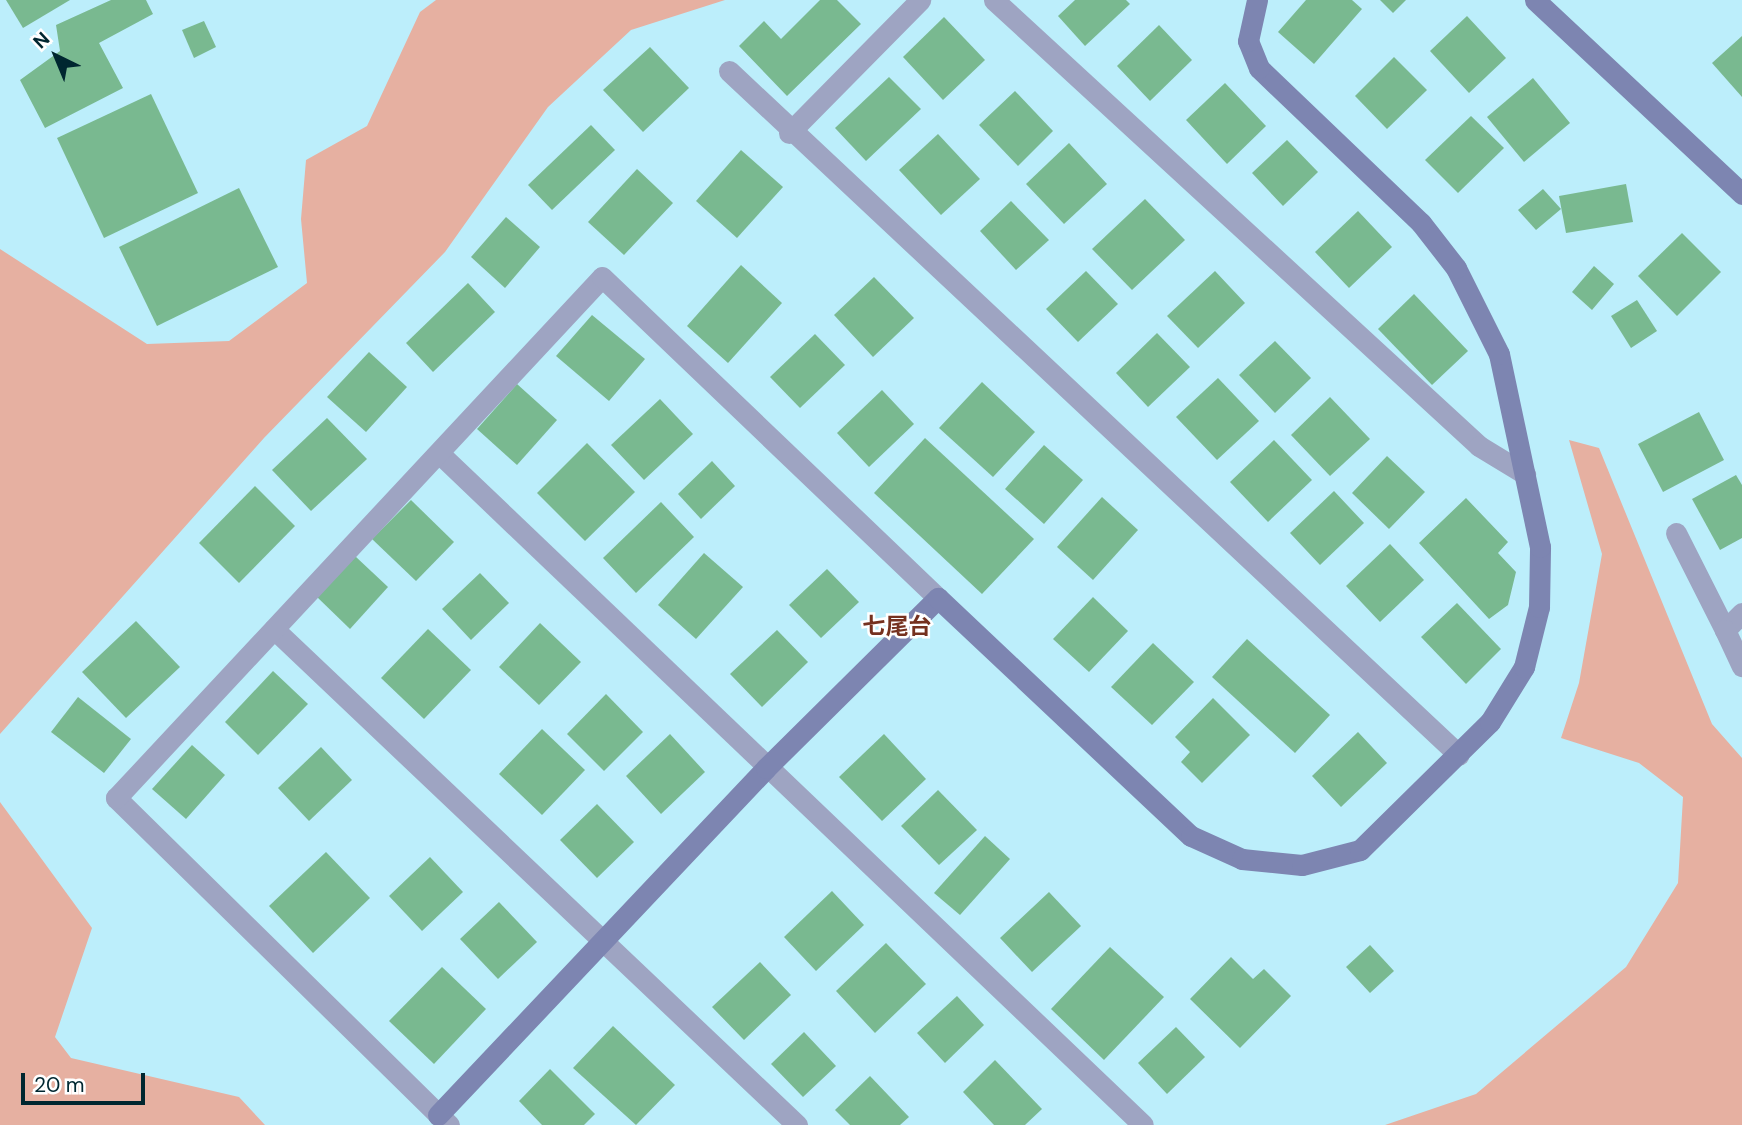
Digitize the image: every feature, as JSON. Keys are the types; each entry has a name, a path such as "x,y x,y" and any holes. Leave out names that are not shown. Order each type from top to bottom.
{"street":[{"path":"789,133 919,0"},
{"path":"993,0 1479,446 1525,474"},
{"path":"939,598 766,768 603,942 443,1120 116,798 441,455 602,277 1191,836 1241,859 1302,865 1360,850 1490,722 1524,667 1539,607 1539,547 1499,354 1461,278 1421,223 1259,68 1248,41 1257,0"},
{"path":"1535,0 1742,194"},
{"path":"729,71 789,133 1459,755"},
{"path":"441,455 1143,1125"},
{"path":"1676,533 1742,666"},
{"path":"1725,630 1742,613"},
{"path":"274,629 797,1125"}],"shaded area":[{"path":"436,0 725,0 631,30 548,107 445,252 264,438 0,734 0,249 147,344 229,341 307,283 301,219 306,160 367,126 420,12"},
{"path":"1569,440 1599,448 1712,724 1742,758 1742,1125 1385,1125 1476,1094 1626,967 1678,883 1683,797 1639,763 1561,738 1579,683 1602,554"},
{"path":"0,802 92,928 55,1037 71,1058 239,1097 265,1125 0,1125"}],"building":[{"path":"6,0 70,0 23,28"},
{"path":"111,0 146,0 153,14 99,43 123,88 45,128 20,80 60,51 56,25"},
{"path":"820,0 837,0 861,24 787,96 739,46 764,21 781,39"},
{"path":"1075,0 1126,0 1130,4 1085,46 1058,16"},
{"path":"1306,0 1352,0 1362,9 1314,64 1278,32"},
{"path":"1380,0 1406,0 1393,13"},
{"path":"1467,16 1506,58 1469,93 1430,51"},
{"path":"944,17 985,60 943,100 903,57"},
{"path":"204,21 216,47 194,58 182,30"},
{"path":"1159,25 1192,60 1150,101 1117,66"},
{"path":"1742,36 1742,97 1712,63"},
{"path":"650,47 689,88 643,132 603,90"},
{"path":"1394,57 1427,90 1387,129 1355,96"},
{"path":"889,77 921,109 866,161 835,128"},
{"path":"1533,78 1570,123 1524,162 1487,117"},
{"path":"1225,83 1266,126 1227,164 1186,120"},
{"path":"1015,91 1053,131 1018,166 979,125"},
{"path":"151,94 198,193 104,238 57,138"},
{"path":"1471,116 1504,148 1458,193 1425,160"},
{"path":"591,125 615,150 552,210 528,185"},
{"path":"938,134 980,179 941,215 899,170"},
{"path":"1287,140 1318,172 1283,206 1252,173"},
{"path":"1069,143 1107,184 1064,224 1026,184"},
{"path":"741,150 783,187 737,238 696,201"},
{"path":"637,169 673,203 624,255 588,222"},
{"path":"1626,184 1633,222 1566,233 1559,196"},
{"path":"239,188 278,267 157,326 119,247"},
{"path":"1543,189 1561,209 1536,230 1518,210"},
{"path":"1145,199 1185,240 1132,290 1092,249"},
{"path":"1011,201 1049,240 1016,270 980,231"},
{"path":"1358,211 1392,247 1349,288 1315,252"},
{"path":"506,217 540,247 505,288 471,257"},
{"path":"1682,233 1721,272 1677,316 1638,276"},
{"path":"741,265 782,303 728,363 687,326"},
{"path":"1594,266 1614,284 1592,310 1572,292"},
{"path":"1086,271 1118,304 1078,342 1046,309"},
{"path":"1215,271 1245,303 1198,348 1167,316"},
{"path":"874,277 914,318 873,357 834,315"},
{"path":"468,283 495,312 433,372 406,343"},
{"path":"1414,294 1468,351 1432,385 1378,329"},
{"path":"1637,300 1657,331 1631,348 1611,316"},
{"path":"592,315 645,359 609,401 556,356"},
{"path":"1157,333 1190,367 1148,407 1116,373"},
{"path":"815,334 845,365 800,408 770,377"},
{"path":"1275,341 1311,378 1275,413 1239,375"},
{"path":"369,352 407,387 366,432 327,397"},
{"path":"1218,378 1259,421 1217,460 1176,417"},
{"path":"982,382 1035,432 993,477 939,428"},
{"path":"517,384 557,420 517,465 477,429"},
{"path":"882,390 914,424 869,467 837,433"},
{"path":"1330,397 1370,439 1330,476 1291,435"},
{"path":"660,399 693,434 644,480 611,445"},
{"path":"1699,412 1724,460 1663,492 1638,444"},
{"path":"327,418 367,459 311,511 272,470"},
{"path":"925,438 1034,539 982,594 874,493"},
{"path":"1274,440 1312,480 1268,522 1230,482"},
{"path":"587,443 635,492 585,541 537,493"},
{"path":"1044,445 1083,480 1044,524 1005,489"},
{"path":"1387,456 1425,492 1389,529 1352,493"},
{"path":"712,461 735,486 701,519 678,494"},
{"path":"1736,475 1742,485 1742,538 1720,550 1692,499"},
{"path":"255,486 295,526 239,583 199,543"},
{"path":"1334,491 1364,523 1320,565 1290,533"},
{"path":"1102,497 1138,530 1093,580 1057,547"},
{"path":"1466,498 1508,542 1498,553 1516,572 1508,605 1489,619 1419,543"},
{"path":"411,500 454,542 416,581 372,539"},
{"path":"661,502 694,537 636,593 603,558"},
{"path":"1390,544 1424,580 1380,622 1346,586"},
{"path":"704,553 743,587 696,639 658,605"},
{"path":"355,556 388,587 350,629 317,597"},
{"path":"827,569 859,602 821,638 789,605"},
{"path":"480,573 509,603 471,640 442,609"},
{"path":"1093,597 1128,631 1089,672 1053,639"},
{"path":"1457,603 1501,649 1466,684 1421,637"},
{"path":"136,621 180,667 126,718 82,672"},
{"path":"540,623 581,662 539,705 499,667"},
{"path":"428,629 471,670 424,719 381,678"},
{"path":"777,630 808,662 762,707 730,674"},
{"path":"1247,639 1330,715 1295,753 1212,677"},
{"path":"1153,643 1194,682 1152,725 1111,687"},
{"path":"273,671 308,704 258,755 225,722"},
{"path":"606,694 643,732 604,771 567,734"},
{"path":"78,697 131,739 104,773 51,732"},
{"path":"1213,698 1250,735 1202,783 1181,762 1190,752 1175,737"},
{"path":"542,729 585,770 542,815 499,774"},
{"path":"1358,732 1387,763 1341,807 1312,776"},
{"path":"670,734 705,772 661,814 626,776"},
{"path":"884,734 926,779 882,821 839,777"},
{"path":"192,745 225,775 186,819 152,789"},
{"path":"321,747 352,780 309,821 278,788"},
{"path":"938,790 977,830 939,865 901,826"},
{"path":"597,804 634,842 597,878 560,840"},
{"path":"985,836 1010,859 960,915 934,893"},
{"path":"326,852 370,898 313,953 269,906"},
{"path":"430,857 463,892 422,931 389,896"},
{"path":"832,891 864,925 816,971 784,937"},
{"path":"1049,892 1081,926 1032,972 1000,938"},
{"path":"499,902 537,942 498,979 460,939"},
{"path":"886,943 926,984 875,1033 836,991"},
{"path":"1370,945 1394,971 1370,993 1346,967"},
{"path":"1110,947 1164,997 1104,1060 1051,1009"},
{"path":"1231,957 1253,979 1264,969 1291,996 1240,1048 1190,999"},
{"path":"760,962 791,995 744,1040 712,1007"},
{"path":"442,967 486,1009 434,1064 389,1021"},
{"path":"957,996 984,1025 945,1063 917,1033"},
{"path":"613,1026 675,1085 636,1125 573,1068"},
{"path":"1176,1027 1205,1057 1167,1094 1138,1063"},
{"path":"804,1032 836,1066 803,1097 771,1064"},
{"path":"995,1060 1042,1109 1025,1125 994,1125 963,1092"},
{"path":"550,1069 595,1114 584,1125 542,1125 519,1101"},
{"path":"870,1076 909,1117 900,1125 850,1125 835,1110"}],"district":[{"name":"七尾台","path":"897,626"}]}
